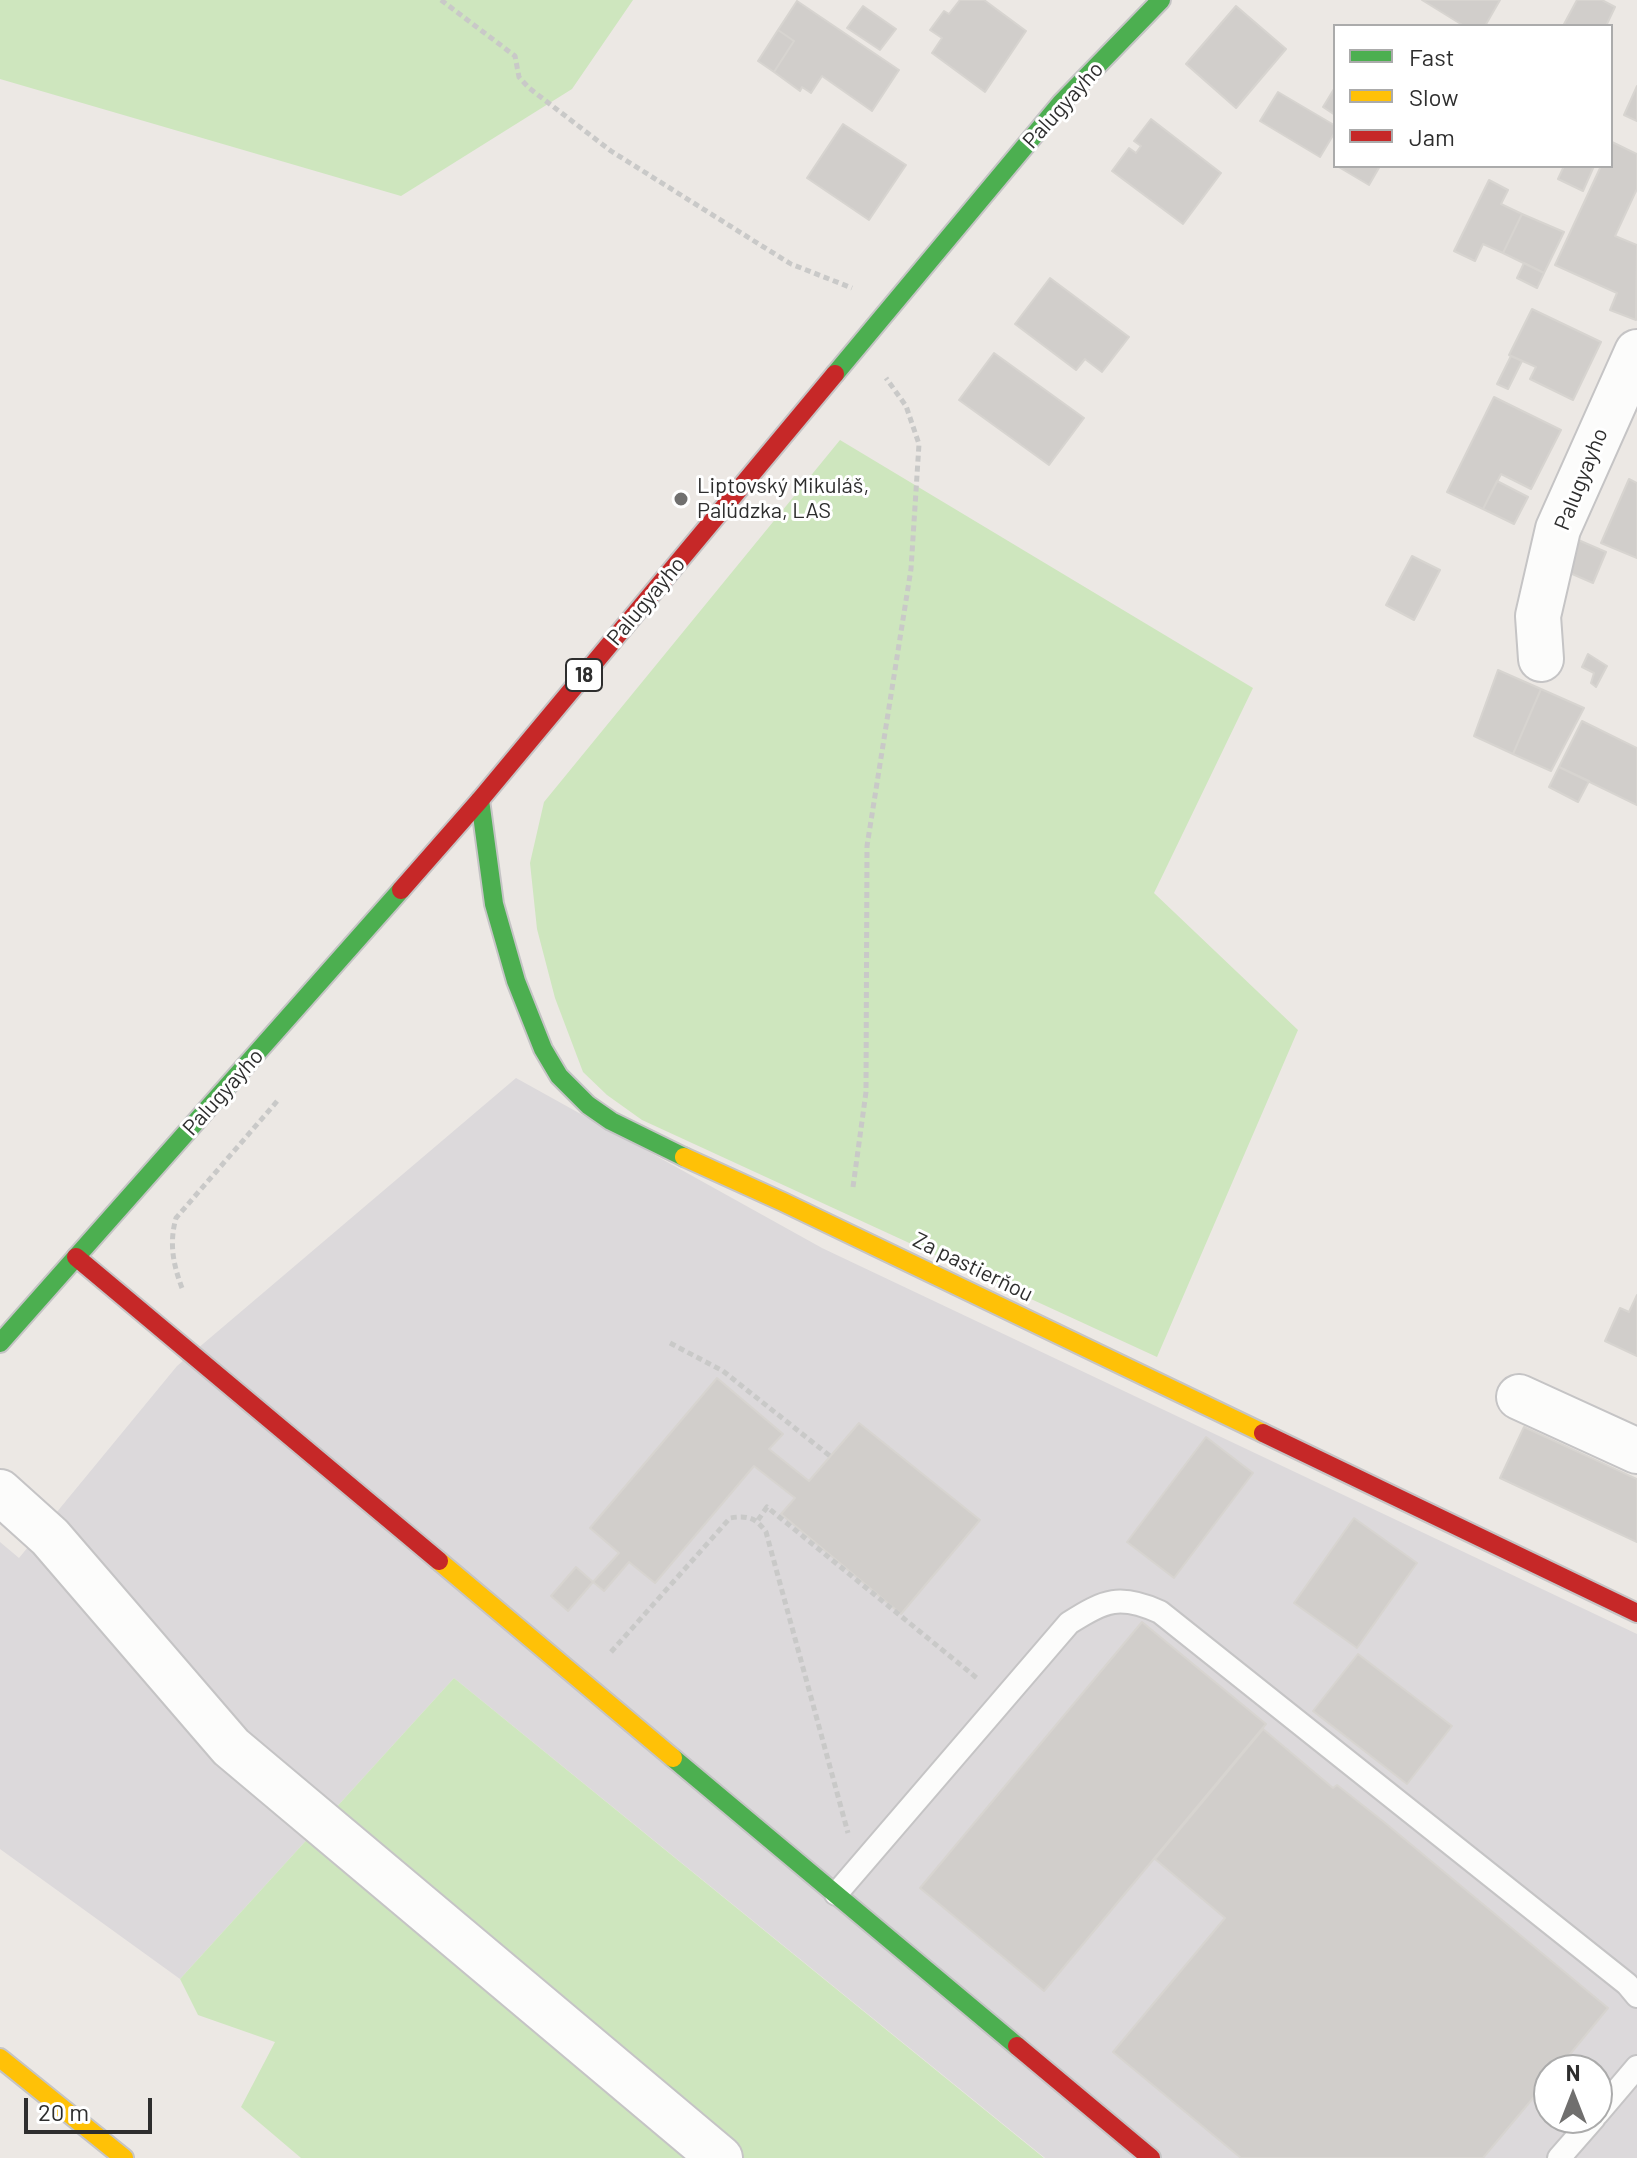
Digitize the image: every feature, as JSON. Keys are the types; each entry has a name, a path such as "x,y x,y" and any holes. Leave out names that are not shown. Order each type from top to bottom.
{"main road":[{"name":"Palugyayho","path":"0,1343 480,800 1061,103 1161,0"},
{"name":"Za pastierňou","path":"480,800 494,904 516,981 543,1049 559,1076 588,1105 611,1121 667,1150 848,1233 1637,1613"},
{"path":"76,1257 1151,2158"},
{"path":"0,2058 124,2158"}],"street":[{"name":"Palugyayho","path":"1541,659 1538,633 1541,599 1556,548 1558,529 1637,352"},
{"path":"1519,1397 1637,1451"},
{"path":"0,1492 50,1537 231,1747 720,2158"}],"lane":[{"path":"836,1894 1069,1623 1092,1608 1114,1600 1138,1602 1160,1612 1627,1984 1637,1996"},
{"path":"1613,2095 1637,2067"},
{"path":"1559,2158 1580,2134"}],"path":[{"path":"441,0 515,56 519,77 529,88 611,151 791,264 859,291 850,300"},
{"path":"848,1233 866,1092 867,846 911,569 919,444 906,406 883,373 874,384"},
{"path":"183,1291 173,1257 171,1236 176,1218 285,1092"},
{"path":"670,1343 723,1371 830,1456"},
{"path":"758,1520 767,1507 1004,1700"},
{"path":"584,1683 730,1518 744,1515 758,1520 766,1532 857,1869"}],"shaded area":[{"path":"516,1078 822,1248 1637,1634 1637,2158 1045,2158 454,1678 180,1979 0,1849 0,1542 19,1558 177,1366"}],"green space":[{"path":"0,0 633,0 572,89 401,196 0,79"},
{"path":"840,440 1253,688 1154,893 1298,1030 1157,1357 642,1120 607,1095 583,1072 555,998 537,929 530,863 544,802"},
{"path":"454,1678 1044,2158 301,2158 241,2107 275,2042 198,2015 180,1979"}],"building":[{"path":"960,0 984,0 1026,31 985,92 932,53 942,38 930,30 944,11 949,14"},
{"path":"1422,0 1500,0 1486,24 1461,24"},
{"path":"1577,0 1602,0 1615,7 1607,24 1564,24"},
{"path":"797,1 899,70 872,111 822,76 811,93 802,87 800,91 774,72 794,41 778,30"},
{"path":"863,6 896,29 880,50 847,28"},
{"path":"1236,6 1286,49 1236,108 1186,64"},
{"path":"778,30 794,41 774,72 758,61"},
{"path":"1637,86 1637,121 1624,115"},
{"path":"1333,91 1333,114 1323,107"},
{"path":"1278,92 1333,124 1333,135 1320,157 1260,121"},
{"path":"1151,119 1221,173 1183,224 1112,171 1129,148 1136,153 1141,146 1134,141"},
{"path":"843,124 906,165 869,220 807,178"},
{"path":"1613,142 1637,154 1637,189 1615,236 1637,245 1636,320 1610,310 1617,293 1555,265 1600,168 1613,168"},
{"path":"1340,168 1379,168 1369,185"},
{"path":"1563,168 1593,168 1583,191 1558,179"},
{"path":"1489,180 1508,190 1501,204 1522,214 1503,253 1483,244 1475,261 1454,251"},
{"path":"1522,214 1564,232 1544,273 1503,253"},
{"path":"1524,263 1544,273 1537,288 1517,278"},
{"path":"1050,278 1129,337 1102,372 1085,359 1076,370 1015,324"},
{"path":"1532,309 1601,342 1573,400 1530,379 1536,367 1509,355"},
{"path":"994,353 1084,418 1049,465 959,400"},
{"path":"1511,356 1522,361 1508,389 1497,384"},
{"path":"1494,397 1561,430 1531,489 1501,474 1483,509 1447,492"},
{"path":"1629,479 1637,483 1637,558 1601,543"},
{"path":"1497,481 1528,497 1514,524 1483,509"},
{"path":"1576,539 1606,552 1593,583 1563,570"},
{"path":"1412,556 1440,570 1414,620 1386,605"},
{"path":"1588,654 1607,666 1596,687 1591,683 1594,673 1582,667"},
{"path":"1498,670 1541,689 1513,754 1474,736"},
{"path":"1541,689 1584,708 1551,771 1513,754"},
{"path":"1582,721 1637,748 1637,805 1559,767"},
{"path":"1559,767 1589,781 1578,802 1549,787"},
{"path":"1637,1295 1637,1356 1605,1341 1620,1308 1629,1312"},
{"path":"717,1378 783,1434 769,1449 809,1481 859,1423 980,1520 901,1614 781,1514 795,1498 754,1466 655,1583 629,1562 604,1591 593,1582 619,1553 590,1528"},
{"path":"1524,1427 1637,1479 1637,1542 1500,1478"},
{"path":"1206,1437 1253,1473 1174,1578 1127,1542"},
{"path":"1354,1518 1417,1563 1357,1648 1294,1603"},
{"path":"576,1567 593,1582 568,1611 551,1596"},
{"path":"1142,1622 1266,1724 1044,1991 920,1888"},
{"path":"1358,1654 1452,1726 1407,1784 1313,1711"},
{"path":"1263,1729 1333,1788 1337,1785 1384,1822 1608,2008 1570,2054 1533,2054 1533,2098 1483,2158 1241,2158 1113,2052 1225,1918 1155,1859"}],"traffic: fast":[{"path":"835,374 1061,103 1161,0"},
{"path":"480,800 494,904 516,981 543,1049 559,1076 588,1105 611,1121 684,1157"},
{"path":"0,1343 401,890"},
{"path":"673,1758 1017,2046"}],"traffic: slow":[{"path":"684,1157 1263,1433"},
{"path":"439,1561 673,1758"},
{"path":"0,2058 124,2158"}],"traffic: jam":[{"path":"401,890 480,800 835,374"},
{"path":"76,1257 439,1561"},
{"path":"1263,1433 1637,1613"},
{"path":"1017,2046 1151,2158"}],"place":[{"name":"Liptovský Mikuláš, Palúdzka, LAS","path":"681,499"}]}
